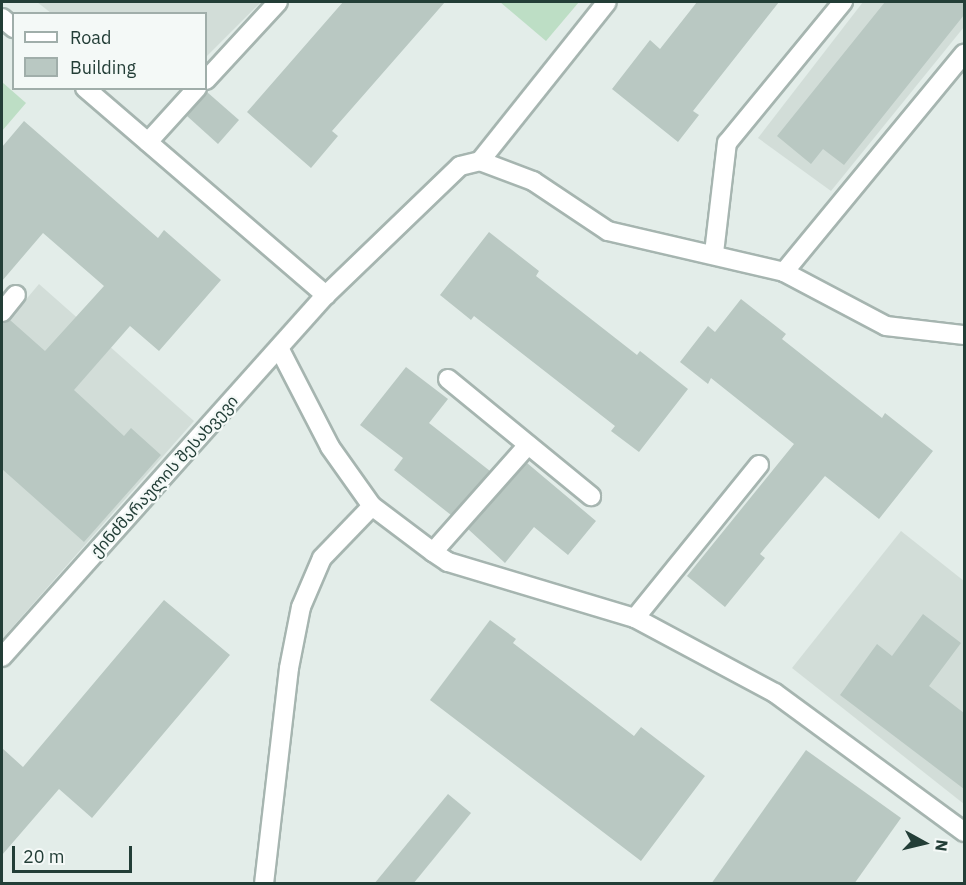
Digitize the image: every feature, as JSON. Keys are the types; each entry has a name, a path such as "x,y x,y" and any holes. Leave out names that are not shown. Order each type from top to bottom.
{"street":[{"path":"207,79 278,2"},
{"path":"608,2 480,161 533,181 608,231 714,253 784,272 886,326 964,335"},
{"path":"714,253 727,143 843,2"},
{"path":"784,272 964,54"},
{"path":"87,90 326,295"},
{"path":"148,142 195,90"},
{"name":"ქინძმარაულის შესახვევი","path":"2,657 326,295 460,166 480,161"},
{"path":"2,312 16,295"},
{"path":"279,348 330,447 372,506 433,552 448,562 635,618 776,693 964,831"},
{"path":"448,379 591,496"},
{"path":"433,552 528,445"},
{"path":"635,618 759,465"},
{"path":"264,884 289,668 301,607 322,558 372,506"}],"shaded area":[{"path":"37,2 261,2 207,56 207,12 50,12"},
{"path":"863,2 964,2 964,27 831,191 758,138"},
{"path":"39,284 194,421 2,639 2,328"},
{"path":"901,531 964,581 964,804 792,668"}],"green space":[{"path":"500,2 579,2 546,41"},
{"path":"2,82 26,103 2,131"}],"building":[{"path":"343,2 445,2 332,131 338,136 311,168 247,112"},
{"path":"697,2 779,2 693,111 699,115 678,142 612,89 650,40 660,49"},
{"path":"885,2 964,2 964,15 844,165 823,149 811,164 777,136"},
{"path":"207,92 239,120 218,144 187,116"},
{"path":"24,121 158,238 164,230 221,280 159,351 130,326 74,390 124,436 131,428 161,455 84,542 2,469 2,323 10,320 45,351 104,286 43,233 2,281 2,147"},
{"path":"489,232 539,271 536,276 637,355 640,351 688,389 639,452 611,431 615,426 474,316 471,320 440,295"},
{"path":"741,299 786,334 782,339 882,418 885,413 933,451 879,519 825,476 760,554 765,558 725,607 687,576 794,444 711,378 708,384 680,362 708,326 715,332"},
{"path":"406,367 448,399 429,423 490,471 451,515 394,470 403,458 360,425"},
{"path":"527,463 596,521 568,555 534,527 505,563 468,529"},
{"path":"164,600 230,655 92,818 59,789 2,855 2,748 23,767"},
{"path":"923,614 961,643 929,686 964,713 964,789 840,695 877,644 892,656"},
{"path":"490,620 516,639 513,643 634,736 641,727 705,776 641,861 430,700"},
{"path":"806,750 901,818 854,884 711,884"},
{"path":"448,794 471,813 413,884 374,884"}]}
